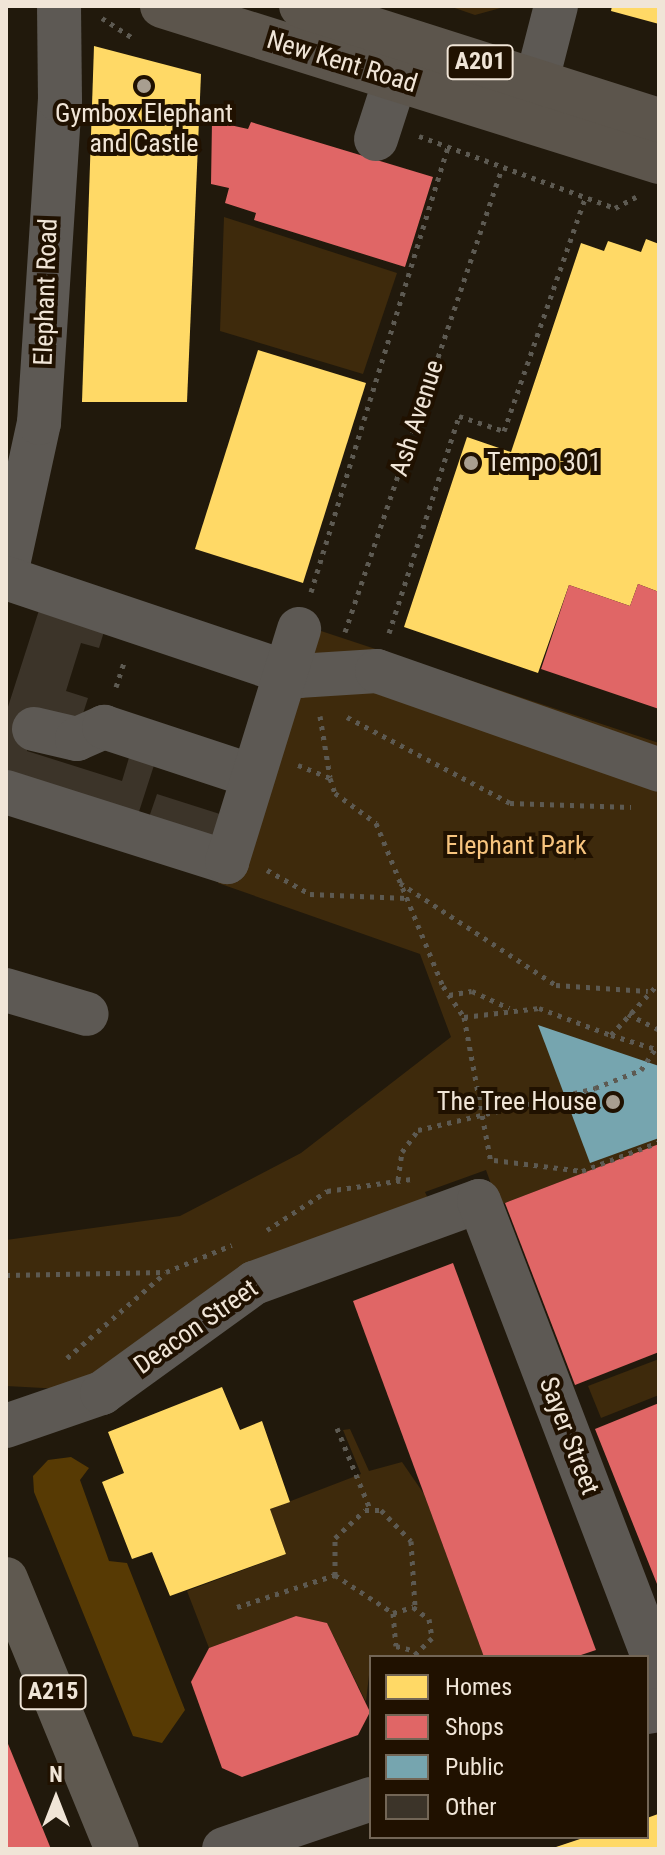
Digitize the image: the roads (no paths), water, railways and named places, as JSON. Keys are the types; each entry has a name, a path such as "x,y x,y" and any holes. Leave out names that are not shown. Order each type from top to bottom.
{"highway":[{"name":"New Kent Road","path":"162,6 659,162"},
{"name":"New Kent Road","path":"301,6 659,120"}],"main road":[{"name":"A215","path":"6,1579 117,1849"}],"street":[{"name":"Elephant Road","path":"6,576 31,473 25,358 59,6"},
{"path":"537,80 556,6"},
{"path":"379,131 396,77"},
{"path":"6,576 300,683 366,669 659,770"},
{"path":"6,792 227,862 256,764 300,683 299,629"},
{"path":"34,729 77,739 104,727 256,764"},
{"path":"6,990 87,1014"},
{"name":"Deacon Street","path":"6,1426 102,1393 254,1283 485,1175"},
{"name":"Sayer Street","path":"485,1175 659,1672"},
{"path":"224,1849 369,1800"}],"place":[{"name":"Gymbox Elephant and Castle","path":"144,86"},
{"name":"Tempo 301","path":"471,463"},
{"name":"The Tree House","path":"613,1102"}],"park label":[{"name":"Elephant Park","path":"516,846"}]}
